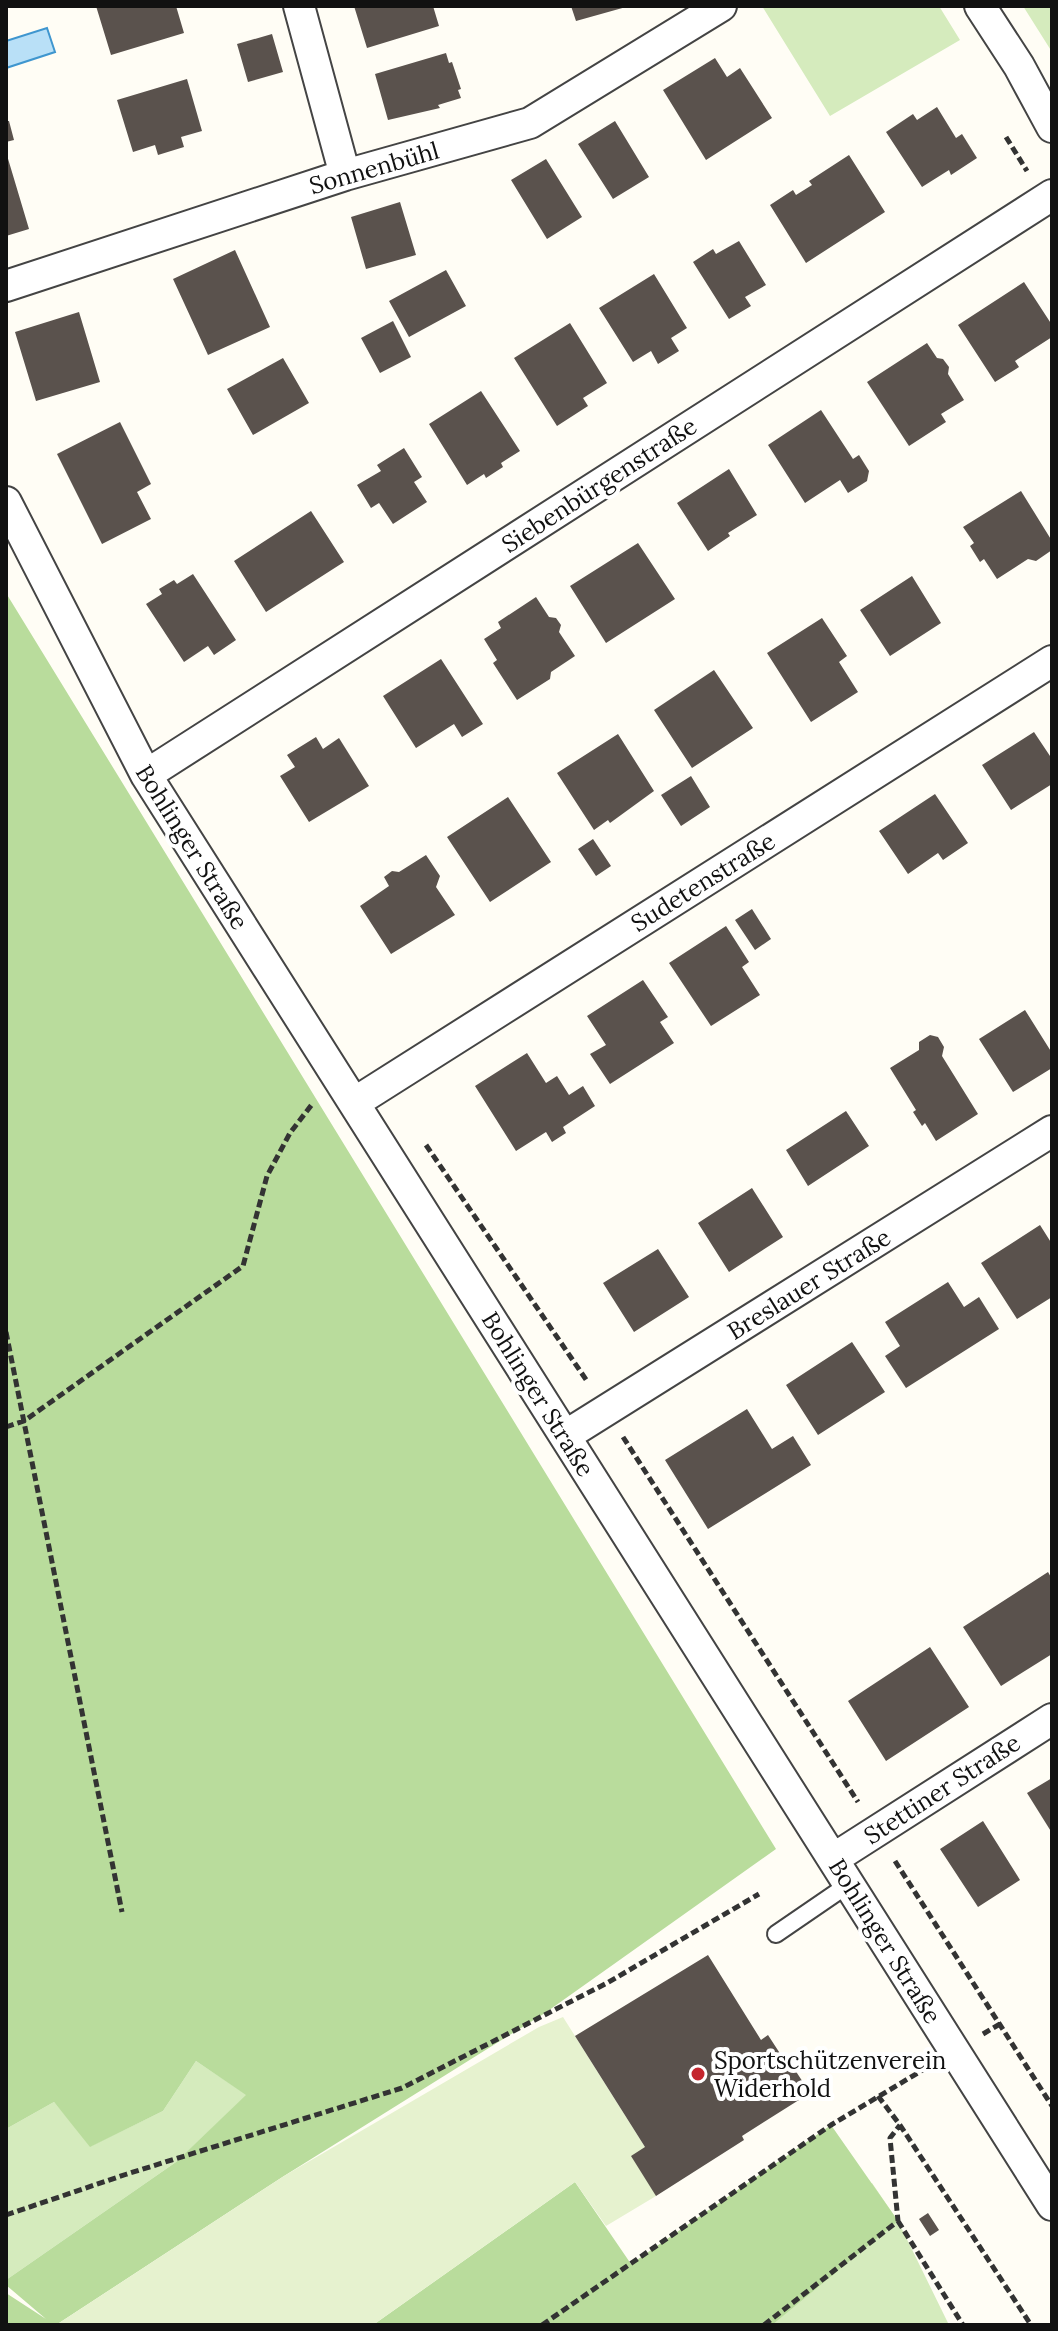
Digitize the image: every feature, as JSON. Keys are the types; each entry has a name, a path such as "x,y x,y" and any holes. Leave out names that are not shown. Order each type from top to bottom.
{"street":[{"path":"299,6 345,175"},
{"name":"Sonnenbühl","path":"6,286 345,175 530,123 721,6"},
{"path":"980,6 1019,66 1052,127"},
{"name":"Siebenbürgenstraße","path":"146,775 1052,195"},
{"name":"Bohlinger Straße","path":"6,502 146,775 955,2051 1040,2160 1052,2205"},
{"name":"Sudetenstraße","path":"354,1103 1052,661"},
{"name":"Breslauer Straße","path":"565,1436 1052,1131"},
{"name":"Stettiner Straße","path":"841,1872 1052,1719"}],"lane":[{"path":"776,1934 841,1872"}],"path":[{"path":"6,1427 24,1421 243,1266 267,1176 290,1133 335,1073"},
{"path":"6,1332 122,1912"},
{"path":"6,2215 402,2088 607,1983 759,1894"},
{"path":"542,2325 831,2125 1000,2024"},
{"path":"878,2096 1031,2325"},
{"path":"900,2125 890,2138 898,2221 963,2325"},
{"path":"764,2325 898,2221"}],"green space":[{"path":"762,6 939,6 960,40 830,116"},
{"path":"1023,6 1052,6 1052,52"},
{"path":"6,593 776,1849 545,2013 284,2176 56,2325 6,2325 6,2293 46,2319 6,2285 6,2280 176,2162 246,2095 196,2061 163,2111 90,2147 54,2102 6,2129"},
{"path":"563,2017 645,2147 656,2196 606,2226 575,2182 373,2325 56,2325 284,2176 539,2027"},
{"path":"196,2061 247,2095 176,2162 6,2280 6,2129 54,2102 91,2146 163,2111"},
{"path":"831,2125 898,2221 772,2325 373,2325 575,2182 631,2264"},
{"path":"872,2183 898,2221 949,2325 683,2325"}],"water":[{"path":"47,28 55,52 6,68 6,41"}],"building":[{"path":"96,6 176,6 184,33 111,55"},
{"path":"354,6 433,6 439,26 367,48"},
{"path":"571,6 625,6 626,7 576,21"},
{"path":"272,34 283,72 248,82 237,44"},
{"path":"446,53 461,89 458,90 461,98 438,105 440,108 388,120 375,74"},
{"path":"715,58 727,77 740,68 772,118 706,160 663,90"},
{"path":"187,79 202,131 181,137 184,147 158,155 155,145 133,152 117,100"},
{"path":"937,107 956,138 962,134 977,158 951,175 949,170 922,187 886,132 913,114 917,120"},
{"path":"6,121 9,121 14,140 6,142"},
{"path":"615,121 649,177 613,199 578,144"},
{"path":"6,152 29,229 6,236"},
{"path":"849,155 885,212 806,263 770,205 793,190 796,195 812,185 809,181"},
{"path":"546,159 582,217 547,239 511,180"},
{"path":"400,202 416,255 366,269 351,217"},
{"path":"739,241 766,285 745,297 751,306 729,319 693,262 713,249 716,254"},
{"path":"235,250 270,327 208,355 173,279"},
{"path":"446,270 466,306 409,337 389,301"},
{"path":"654,274 687,328 671,338 679,351 658,364 651,351 633,362 599,308"},
{"path":"1024,282 1052,325 1052,337 1015,361 1019,367 995,382 958,325"},
{"path":"79,312 100,382 36,401 15,332"},
{"path":"393,321 411,357 380,373 361,338"},
{"path":"570,323 607,383 583,398 588,406 557,426 514,358"},
{"path":"927,343 937,358 943,359 949,367 948,374 964,400 941,414 946,422 909,446 867,382"},
{"path":"283,358 309,403 253,435 227,389"},
{"path":"481,391 520,451 501,463 503,467 486,478 484,474 467,485 429,424"},
{"path":"821,410 853,459 859,455 869,471 867,481 848,493 840,480 805,503 768,445"},
{"path":"120,422 151,484 137,492 151,519 102,544 57,454"},
{"path":"404,448 422,477 414,482 427,502 393,524 379,503 371,508 357,485 381,471 377,465"},
{"path":"729,469 757,515 728,533 730,536 708,551 677,503"},
{"path":"1021,491 1052,541 1052,550 1036,561 1028,559 997,579 984,559 980,562 970,546 974,543 963,527"},
{"path":"311,511 344,562 266,612 234,561"},
{"path":"638,543 675,599 606,643 570,586"},
{"path":"193,574 236,640 214,655 208,646 184,662 146,604 162,594 159,589 174,580 177,584"},
{"path":"912,576 941,623 890,656 860,610"},
{"path":"536,597 549,617 556,618 561,625 559,632 575,656 551,672 550,679 517,700 493,663 497,660 484,639 501,628 498,622"},
{"path":"822,618 847,656 839,662 858,692 811,722 767,653"},
{"path":"441,659 483,724 462,737 454,724 416,748 383,696"},
{"path":"714,670 753,728 692,768 654,710"},
{"path":"1034,732 1052,759 1052,784 1011,810 982,765"},
{"path":"618,734 654,791 610,823 608,820 594,830 557,773"},
{"path":"316,737 323,749 339,738 369,786 309,822 280,776 295,767 287,755"},
{"path":"691,776 710,807 681,826 661,795"},
{"path":"935,794 968,843 943,860 938,853 908,874 879,831"},
{"path":"508,797 551,862 490,902 447,837"},
{"path":"593,839 611,866 596,876 578,849"},
{"path":"426,855 440,876 436,887 455,915 391,954 360,906 389,886 384,877 392,871 399,872"},
{"path":"752,909 771,939 755,950 735,920"},
{"path":"726,926 749,962 742,967 760,995 711,1026 669,963"},
{"path":"643,980 668,1017 660,1022 674,1043 610,1084 590,1054 606,1045 587,1016"},
{"path":"1025,1010 1052,1053 1052,1068 1013,1092 979,1039"},
{"path":"930,1035 938,1037 944,1047 942,1056 978,1114 936,1141 925,1123 922,1126 913,1112 916,1110 890,1068 919,1050 919,1042"},
{"path":"527,1053 546,1083 557,1076 569,1095 583,1086 595,1106 563,1127 566,1133 552,1142 546,1132 516,1151 475,1086"},
{"path":"846,1111 869,1146 808,1186 786,1150"},
{"path":"752,1188 783,1237 729,1272 698,1223"},
{"path":"1040,1225 1052,1244 1052,1297 1017,1319 981,1263"},
{"path":"658,1249 689,1297 634,1332 603,1283"},
{"path":"948,1282 964,1307 979,1297 999,1329 906,1388 885,1356 900,1346 885,1322"},
{"path":"852,1342 885,1392 818,1435 786,1385"},
{"path":"747,1409 772,1449 793,1436 811,1465 708,1529 665,1460"},
{"path":"1048,1572 1052,1579 1052,1654 1001,1686 963,1627"},
{"path":"930,1647 969,1707 886,1761 848,1701"},
{"path":"1052,1778 1052,1833 1027,1793"},
{"path":"983,1821 1020,1880 978,1907 940,1849"},
{"name":"Sportschützenverein Widerhold","path":"708,1955 761,2040 768,2035 781,2055 784,2053 810,2093 656,2196 631,2156 645,2147 575,2036"},
{"path":"928,2213 939,2230 930,2236 919,2219"}],"place":[{"name":"Sportschützenverein Widerhold","path":"698,2074"}]}
